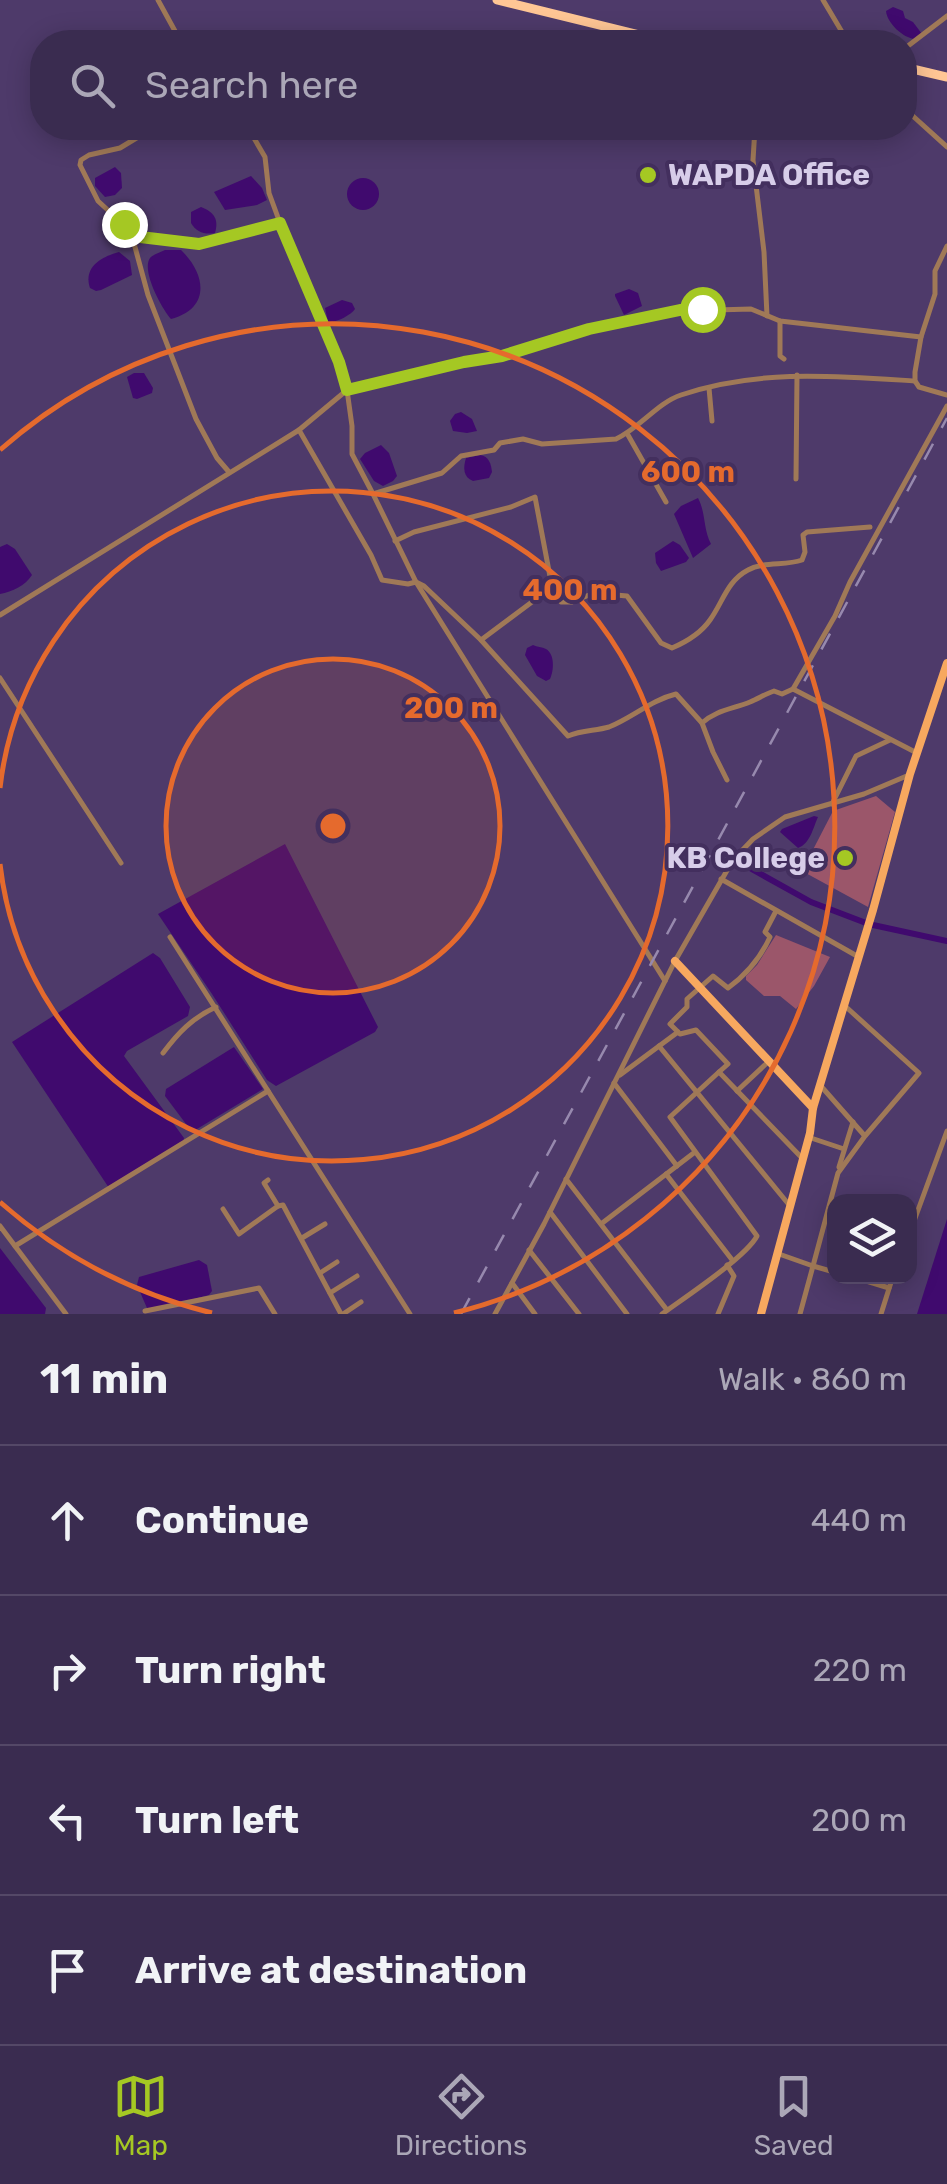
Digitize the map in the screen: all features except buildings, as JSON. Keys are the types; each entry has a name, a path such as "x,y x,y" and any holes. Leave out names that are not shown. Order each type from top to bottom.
{"highway":[{"path":"497,0 620,30"},
{"path":"917,70 947,77"}],"main road":[{"path":"760,1314 813,1108 910,774 947,663"},
{"path":"675,961 813,1108"}],"street":[{"path":"158,0 174,30"},
{"path":"823,0 841,30"},
{"path":"917,39 947,16"},
{"path":"917,119 947,146"},
{"path":"133,140 120,148 89,155 81,160 82,172 98,200 132,236 148,295 196,419 229,472"},
{"path":"255,140 264,157 269,193 280,223 339,362 347,390 352,454 416,582 665,980"},
{"path":"754,140 767,316"},
{"path":"132,236 199,244 280,223"},
{"path":"947,246 936,271 915,381 919,387 947,395"},
{"path":"0,615 299,430 347,390 502,356 589,329 680,310 750,309 780,321 921,337"},
{"path":"780,321 780,356 784,359"},
{"path":"373,494 442,473 461,456 494,450 500,442 523,439 542,444 616,439 678,396 709,388 798,375 915,381"},
{"path":"796,479 798,375"},
{"path":"709,388 712,421"},
{"path":"702,723 769,692 782,694 792,689 947,406"},
{"path":"299,430 382,580 424,586 481,640 568,736 606,728 660,698 676,694 702,723 726,780"},
{"path":"627,434 666,502"},
{"path":"395,542 424,528 535,497 552,587 561,602 572,602 594,592 627,596 661,643 672,648 705,626 725,591 751,568 802,560 807,532 870,527"},
{"path":"481,640 552,587"},
{"path":"0,678 121,862"},
{"path":"792,689 917,753"},
{"path":"832,804 856,756 890,740"},
{"path":"495,1314 675,961 721,878 744,847 784,818 910,774"},
{"path":"721,878 858,957"},
{"path":"678,1032 670,1024 686,1007 687,998 713,976 728,988 759,958 768,942 769,935 764,932 776,911"},
{"path":"170,938 410,1314"},
{"path":"838,1172 918,1073 843,1004"},
{"path":"163,1053 180,1030 216,1007"},
{"path":"566,1179 664,1312 754,1243 757,1236 670,1117 728,1064 696,1030 678,1032 616,1080"},
{"path":"658,1046 790,1207"},
{"path":"738,1091 769,1061"},
{"path":"719,1072 802,1158"},
{"path":"616,1080 677,1166"},
{"path":"820,1085 865,1136"},
{"path":"15,1246 268,1092"},
{"path":"800,1314 853,1122"},
{"path":"917,1213 947,1131"},
{"path":"808,1137 844,1149"},
{"path":"601,1224 695,1152"},
{"path":"666,1174 730,1263 734,1276 718,1314"},
{"path":"268,1180 264,1182 278,1206"},
{"path":"223,1209 239,1234 283,1205 342,1314 358,1305 359,1314"},
{"path":"550,1212 626,1314"},
{"path":"302,1238 325,1224"},
{"path":"0,1226 66,1314"},
{"path":"530,1250 579,1314"},
{"path":"778,1254 827,1270"},
{"path":"320,1273 337,1262"},
{"path":"330,1294 357,1276"},
{"path":"512,1283 535,1314"},
{"path":"876,1284 889,1288"},
{"path":"881,1314 890,1284"},
{"path":"146,1311 258,1288 276,1314"}],"shaded area":[{"path":"893,7 903,11 922,34 917,38 917,30 897,30 886,11"},
{"path":"115,167 121,173 122,188 105,197 95,186 95,178"},
{"path":"251,176 267,200 225,210 214,192"},
{"path":"363,178 374,183 379,194 374,205 363,210 352,205 347,194 352,183"},
{"path":"201,207 214,217 215,233 201,232 191,223 191,212"},
{"path":"165,250 181,250 200,280 193,308 171,319 148,272 150,258"},
{"path":"119,252 130,261 132,275 101,290 90,288 89,274 95,264"},
{"path":"629,289 638,293 642,306 624,315 615,294"},
{"path":"342,300 352,303 355,309 328,322 325,308"},
{"path":"144,373 152,393 133,398 127,377"},
{"path":"461,412 472,419 477,431 453,431 450,421"},
{"path":"381,445 389,453 397,476 383,486 374,481 360,459"},
{"path":"480,455 490,463 492,472 489,478 473,481 467,477 464,465 466,458"},
{"path":"698,498 711,544 693,558 674,514"},
{"path":"673,541 689,558 661,571 655,553"},
{"path":"7,544 15,549 32,575 18,588 0,594 0,547"},
{"path":"533,645 551,655 552,672 546,681 537,676 525,655"},
{"path":"876,796 895,812 868,907 802,871 833,811"},
{"path":"818,817 811,835 798,848 780,832 782,829"},
{"path":"285,844 378,1027 276,1086 267,1080 158,914"},
{"path":"776,935 830,957 796,1009 780,996 764,996 746,980"},
{"path":"153,953 190,1007 188,1016 124,1056 184,1138 109,1188 12,1042"},
{"path":"234,1047 263,1089 192,1132 165,1096 166,1089"},
{"path":"947,1219 947,1314 917,1314"},
{"path":"0,1248 46,1308 45,1314 0,1314"},
{"path":"199,1260 207,1265 212,1291 209,1295 147,1308 137,1285 139,1277"}],"waterway":[{"path":"739,862 811,902 866,923"},
{"path":"873,925 947,941"}],"railway":[{"path":"461,1314 947,418"}],"place":[{"name":"WAPDA Office","path":"648,175"},
{"name":"KB College","path":"845,858"}],"route":[{"path":"124,224 132,236 199,244 280,223 339,362 347,390 502,356 628,320 702,309"}]}
